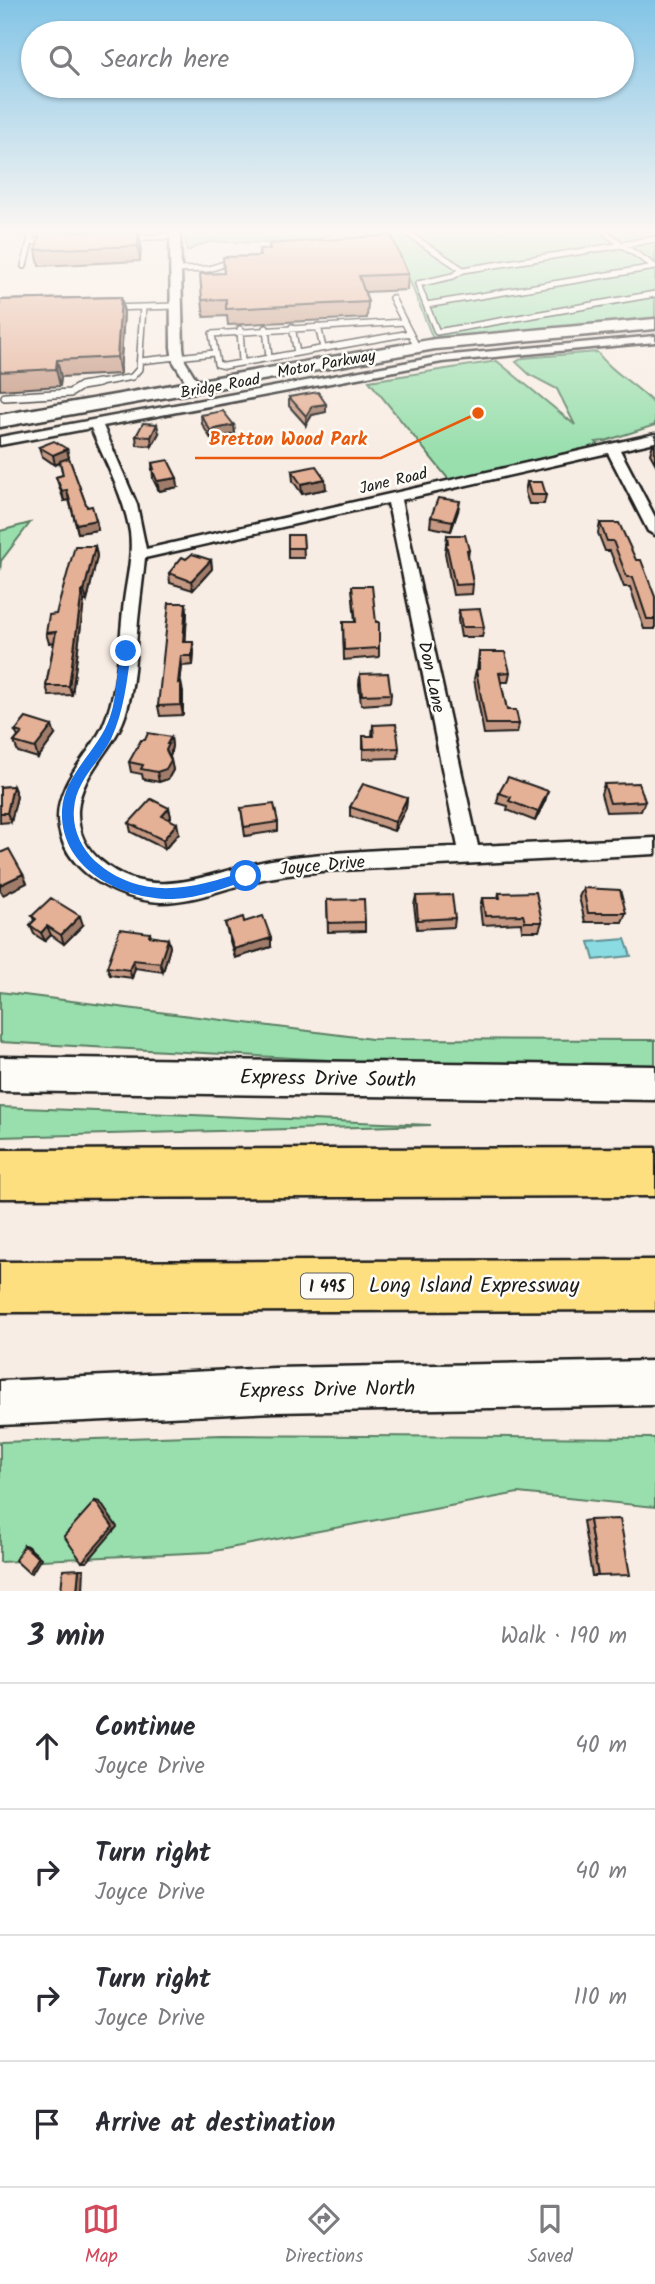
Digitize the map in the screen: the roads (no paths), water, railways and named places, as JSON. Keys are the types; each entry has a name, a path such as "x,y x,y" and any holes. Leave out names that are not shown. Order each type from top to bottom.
{"highway":[{"path":"0,1174 655,1172"},
{"name":"Long Island Expressway","path":"0,1287 655,1285"}],"main road":[{"name":"Motor Parkway","path":"0,421 73,401 195,387 413,340 655,324"},
{"name":"Express Drive South","path":"0,1074 655,1083"},
{"name":"Express Drive North","path":"0,1403 275,1390 655,1383"}],"street":[{"path":"176,306 178,357 195,387"},
{"name":"Bridge Road","path":"0,441 442,359 655,339"},
{"name":"Joyce Drive","path":"96,424 134,518 139,555 116,715 105,741 74,784 68,809 70,834 84,858 108,880 140,891 174,894 207,889 273,869 655,846"},
{"name":"Jane Road","path":"139,555 655,438"},
{"path":"612,448 655,531"},
{"name":"Don Lane","path":"394,498 470,856"}],"lane":[{"path":"396,305 404,322 413,340 349,344 217,365 212,334 240,329 404,322"},
{"path":"426,305 437,332 590,305"},
{"path":"102,309 176,306"},
{"path":"5,397 73,401 80,386 121,382 132,377 139,369 143,307"},
{"path":"344,324 349,344"},
{"path":"318,326 323,348"},
{"path":"292,327 297,353"},
{"path":"266,328 268,358"},
{"path":"240,329 242,362"},
{"path":"140,361 214,353"}],"water":[{"path":"625,939 631,956 594,960 589,942"}],"place":[{"name":"Bretton Wood Park","path":"478,413"}]}
